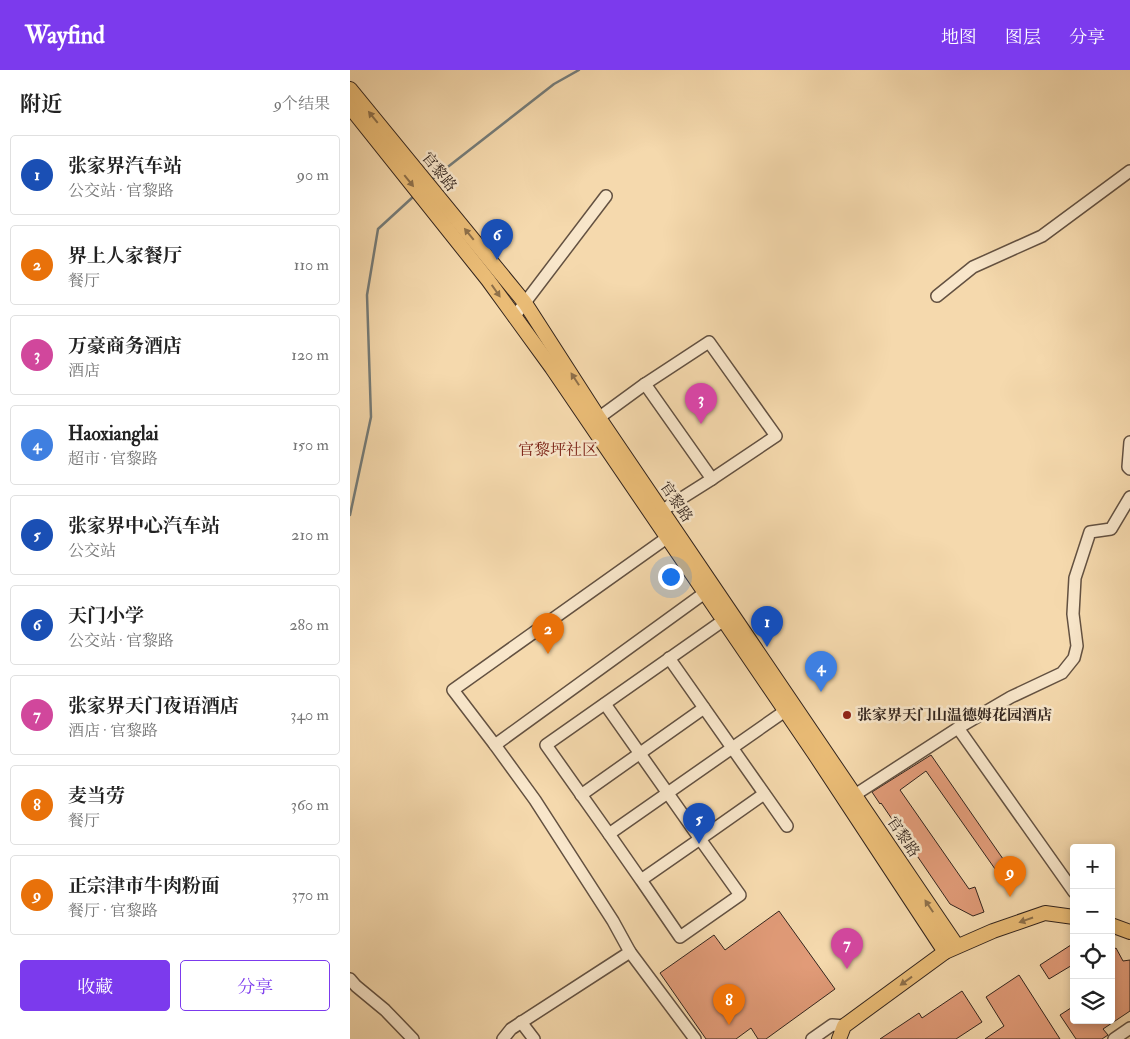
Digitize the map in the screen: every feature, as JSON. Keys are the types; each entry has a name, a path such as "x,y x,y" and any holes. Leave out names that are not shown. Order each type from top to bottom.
{"main road":[{"name":"官黎路","path":"350,89 391,148 439,208 525,303 595,421"},
{"name":"官黎路","path":"350,107 391,148"},
{"name":"官黎路","path":"439,208 514,317 595,421 951,950"},
{"name":"官黎路","path":"658,513 668,536 710,590 724,620 785,710 850,798"},
{"path":"839,1039 844,1026 951,950 993,931 1045,913 1070,916"},
{"path":"1115,926 1130,932"}],"street":[{"path":"937,296 973,267 1042,236 1130,171"},
{"path":"514,317 606,196"},
{"path":"595,421 645,384 709,342 776,436 658,513"},
{"path":"645,384 712,479"},
{"path":"1130,442 1128,466 1130,469"},
{"path":"850,798 958,728 1011,697 1062,672 1074,658 1077,646 1073,614 1075,578 1090,532 1111,529 1117,522 1130,497"},
{"path":"668,536 453,690 541,808 613,921 630,952 695,1039"},
{"path":"495,744 710,590"},
{"path":"605,704 740,895 680,937 546,745 724,620"},
{"path":"669,658 787,826"},
{"path":"581,795 704,708"},
{"path":"609,834 785,710"},
{"path":"958,728 1072,889"},
{"path":"641,880 764,794"},
{"path":"503,1039 510,1029 630,952"},
{"path":"350,979 392,1017 412,1039"},
{"path":"521,1022 534,1039"},
{"path":"812,1039 832,1025 844,1026"},
{"path":"1114,1039 1130,1028"}],"building":[{"path":"931,755 1010,869 1000,876 926,771 900,790 969,889 975,887 984,912 973,916 950,904 872,792"},
{"path":"779,911 835,989 766,1039 758,1039 751,1028 736,1039 706,1039 660,973 714,935 725,950"},
{"path":"1070,946 1070,966 1049,979 1040,965"},
{"path":"1115,949 1123,961 1130,960 1130,1011 1115,1021 1115,979"},
{"path":"1019,975 1060,1039 985,1039 1004,1026 986,997"},
{"path":"962,991 982,1022 956,1039 880,1039 919,1013 922,1018"},
{"path":"1070,1009 1070,1024 1110,1024 1103,1029 1108,1035 1102,1039 1076,1039 1060,1015"}],"waterway":[{"path":"431,180 554,84 579,70"},
{"path":"350,515 371,417 367,295 378,229 414,196"}],"place":[{"name":"天门小学","path":"497,260"},
{"name":"万豪商务酒店","path":"701,424"},
{"name":"张家界汽车站","path":"767,647"},
{"name":"界上人家餐厅","path":"548,654"},
{"name":"Haoxianglai","path":"821,692"},
{"name":"张家界天门山温德姆花园酒店","path":"847,715"},
{"name":"张家界中心汽车站","path":"699,844"},
{"name":"正宗津市牛肉粉面","path":"1010,897"},
{"name":"张家界天门夜语酒店","path":"847,969"},
{"name":"麦当劳","path":"729,1025"}],"district":[{"name":"官黎坪社区","path":"558,450"}]}
